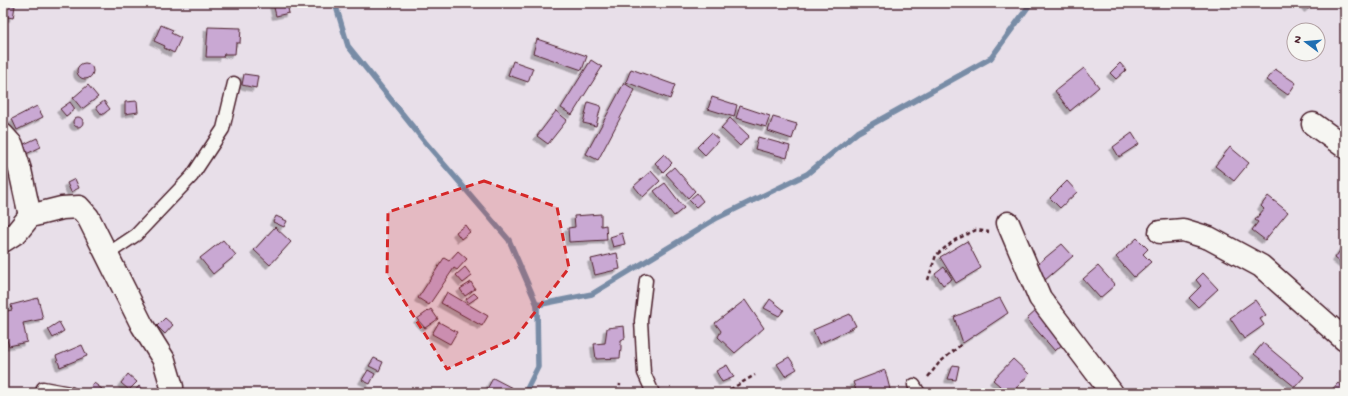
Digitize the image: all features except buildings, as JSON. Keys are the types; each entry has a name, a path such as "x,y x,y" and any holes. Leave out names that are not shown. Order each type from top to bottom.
{"street":[{"path":"1313,124 1345,148"},
{"path":"3,134 12,145 20,170 30,216"},
{"path":"3,241 17,232 30,216 62,208 79,207 88,217 142,325 164,360 172,387 171,393"},
{"path":"1160,232 1183,230 1202,236 1261,266 1345,340"},
{"path":"1012,233 1040,298 1112,393"}],"lane":[{"path":"106,255 136,235 192,176 223,129 234,83"},
{"path":"646,280 641,321 644,373 653,393"},
{"path":"43,388 70,393"}],"path":[{"path":"928,280 936,255 955,240 976,230 993,233 1012,233"},
{"path":"917,389 939,363 963,343"},
{"path":"724,393 755,375"},
{"path":"619,393 620,384"}],"highlighted area":[{"path":"484,181 557,207 569,268 515,338 447,369 387,274 388,212"}],"waterway":[{"path":"335,3 348,46 425,142 509,240 537,305 538,367 525,393"},
{"path":"537,305 592,294 717,218 807,174 858,132 991,58 1031,3"}]}
